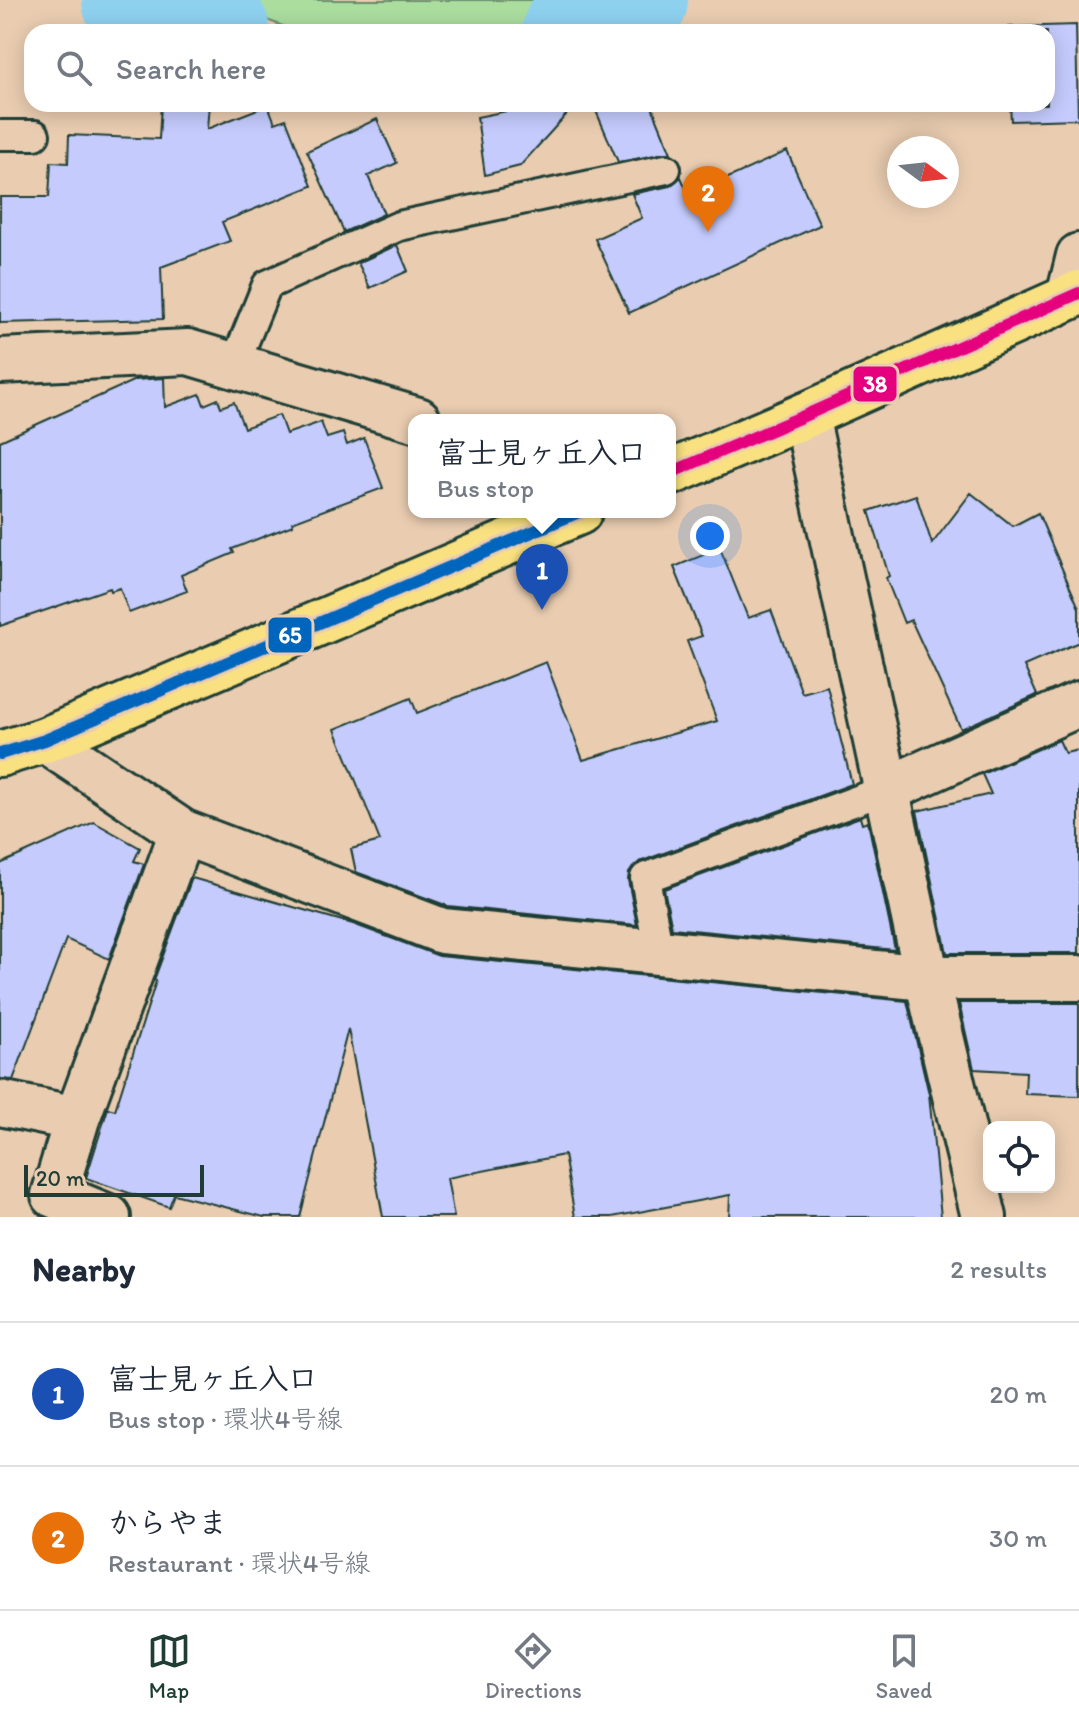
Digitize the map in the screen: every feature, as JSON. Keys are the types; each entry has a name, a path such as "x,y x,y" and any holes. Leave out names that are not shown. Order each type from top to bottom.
{"main road":[{"path":"676,470 806,415 1076,282"},
{"path":"0,754 45,740 552,518"}],"street":[{"path":"0,361 188,352 408,417"},
{"path":"806,415 927,978 984,1217"},
{"path":"888,789 1079,704"},
{"path":"45,740 182,832 442,931 927,978 1079,978"},
{"path":"108,1217 54,1195 77,1119 182,832"},
{"path":"0,1103 77,1119"}],"lane":[{"path":"0,135 35,135"},
{"path":"234,366 267,285 399,226 666,169"},
{"path":"659,952 645,878 888,789"}],"green space":[{"path":"213,0 580,0 529,24 278,24"}],"building":[{"path":"1076,25 1078,119 1011,121 1010,112 1055,112 1055,26"},
{"path":"161,112 208,112 207,129 250,112 271,112 275,123 286,119 312,186 222,222 230,241 161,267 163,319 0,323 0,197 49,197 51,162 68,163 69,135 159,139"},
{"path":"502,112 569,112 520,166 485,175 477,117"},
{"path":"596,112 654,112 671,153 618,162"},
{"path":"377,119 397,163 368,176 384,214 344,232 307,151"},
{"path":"787,151 820,225 629,313 595,239 642,218 632,194 670,186 681,177 689,196"},
{"path":"397,245 408,271 370,288 358,263"},
{"path":"164,378 165,407 200,394 204,405 218,399 221,407 234,402 244,428 279,415 286,434 321,422 327,438 343,433 347,445 364,438 383,488 292,522 293,525 232,549 234,553 181,575 187,591 129,613 120,588 111,591 110,588 0,626 0,441 135,380"},
{"path":"971,493 1013,526 1038,513 1079,608 1079,642 1024,666 1037,695 961,729 911,620 904,623 886,578 889,576 869,511 916,495 932,544"},
{"path":"720,548 748,618 771,610 802,693 827,686 852,784 639,862 629,873 628,880 637,925 448,906 356,872 351,849 380,841 335,729 411,698 417,713 546,662 583,760 717,721 687,641 702,636 674,567"},
{"path":"1059,740 1065,753 1079,750 1079,953 947,953 917,811 991,794 982,774"},
{"path":"860,817 862,824 868,822 895,950 672,928 664,889"},
{"path":"94,822 140,848 134,861 144,864 109,959 66,939 13,1080 0,1079 0,864"},
{"path":"192,878 353,924 439,956 907,1001 929,1094 941,1217 729,1217 730,1195 612,1217 575,1217 564,1155 447,1178 454,1217 383,1217 348,1029 300,1217 264,1217 174,1194 169,1207 86,1178 108,1108 115,1110 154,980"},
{"path":"959,1003 1079,1003 1079,1096 1025,1094 1026,1072 974,1069"}],"waterway":[{"path":"136,0 196,24"},
{"path":"590,24 634,0"}],"transit line":[{"name":"38","path":"676,470 1079,293"},
{"name":"65","path":"0,754 45,740 565,518"}],"place":[{"name":"からやま","path":"708,232"},
{"name":"富士見ヶ丘入口","path":"542,610"}]}
